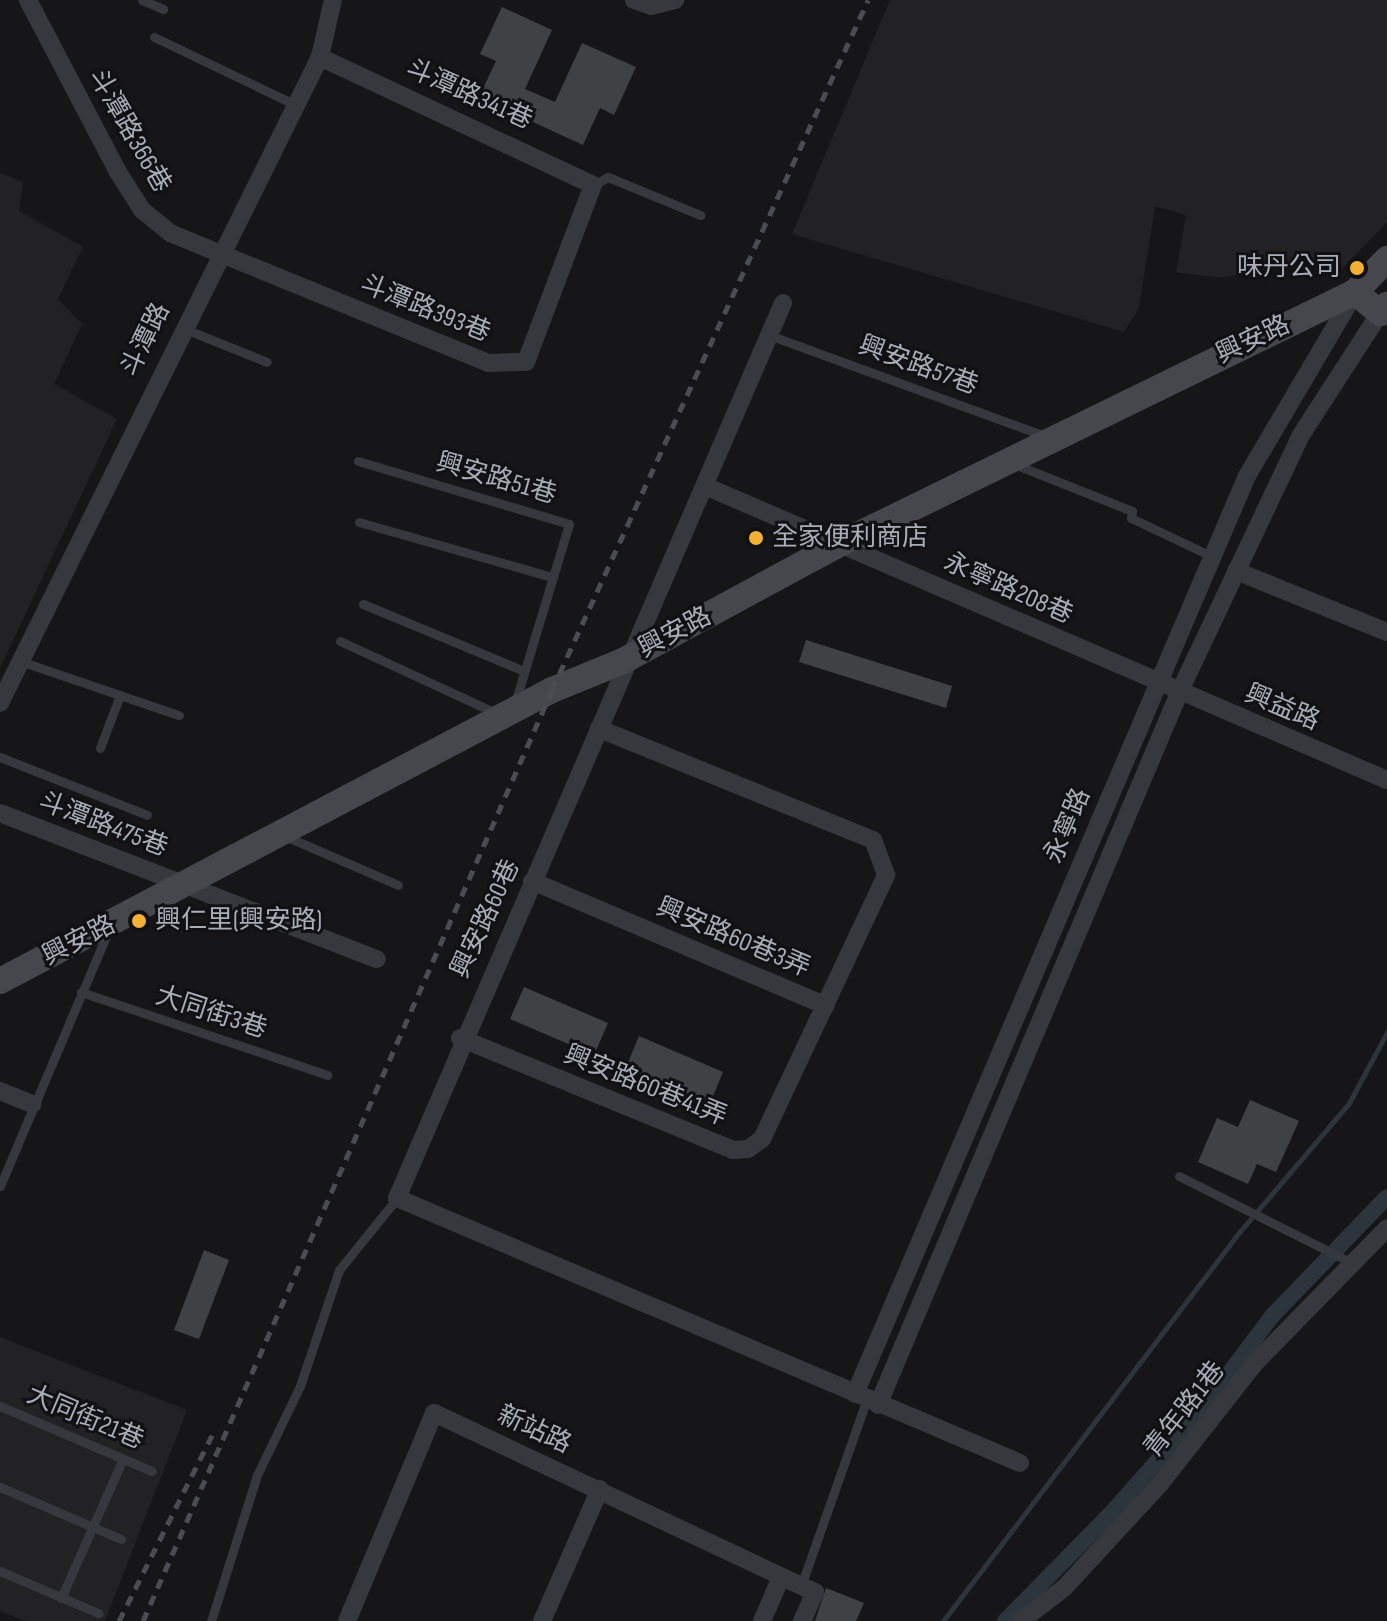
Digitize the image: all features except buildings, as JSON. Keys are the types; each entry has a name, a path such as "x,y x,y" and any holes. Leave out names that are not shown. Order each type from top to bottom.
{"street":[{"name":"斗潭路366巷","path":"28,0 142,210 170,233 219,254"},
{"name":"斗潭路","path":"0,703 181,328 320,57 333,0"},
{"path":"634,0 651,6 675,0"},
{"name":"斗潭路341巷","path":"320,57 593,185"},
{"name":"斗潭路393巷","path":"219,254 510,367 526,362 534,345 593,185"},
{"name":"興安路","path":"0,981 508,719 552,690 623,661 841,543 1355,292 1387,259"},
{"path":"1355,292 1384,309"},
{"name":"永寧路","path":"867,1399 1156,684 1274,420 1355,292"},
{"name":"興安路60巷","path":"397,1198 460,1038 599,729 623,661 705,486 783,303"},
{"name":"永寧路","path":"867,1399 1179,693 1236,571 1301,435 1384,309"},
{"name":"永寧路208巷","path":"705,486 841,543 1156,684"},
{"path":"1236,571 1387,632"},
{"name":"興益路","path":"1156,684 1387,780"},
{"name":"興安路60巷3弄","path":"532,881 826,1006 886,875 873,840 599,729"},
{"name":"斗潭路475巷","path":"0,813 377,959"},
{"name":"興安路60巷41弄","path":"460,1038 733,1150 748,1149 762,1139 826,1006"},
{"path":"0,1091 32,1104"},
{"path":"397,1198 1020,1463"},
{"name":"青年路1巷","path":"1021,1621 1064,1588 1160,1484 1254,1364 1387,1228"},
{"name":"新站路","path":"347,1621 434,1413 808,1589"},
{"path":"542,1621 600,1489"},
{"path":"762,1621 781,1577"},
{"path":"802,1621 808,1589"}],"lane":[{"path":"142,0 163,9"},
{"path":"154,37 296,105"},
{"path":"593,185 608,177 700,215"},
{"path":"181,328 267,362"},
{"name":"興安路57巷","path":"769,335 1050,439"},
{"name":"興安路51巷","path":"358,461 569,524 508,719"},
{"path":"1008,462 1132,511 1131,518 1213,557"},
{"path":"359,522 552,577"},
{"path":"363,604 524,671"},
{"path":"340,641 508,719"},
{"path":"20,661 179,715"},
{"path":"100,748 120,695"},
{"path":"0,757 147,815"},
{"path":"285,836 398,885"},
{"path":"0,1186 32,1104 111,925"},
{"name":"大同街3巷","path":"81,992 327,1075"},
{"path":"1179,1176 1354,1264"},
{"path":"211,1621 257,1475 300,1386 339,1270 397,1198"},
{"path":"808,1589 867,1399"},
{"name":"大同街21巷","path":"0,1406 152,1471"},
{"path":"61,1598 123,1459"},
{"path":"0,1487 121,1539"},
{"path":"0,1571 98,1613"}],"shaded area":[{"path":"890,0 1387,0 1387,222 1343,268 1294,265 1221,278 1176,272 1186,215 1155,206 1139,308 1124,332 792,234"},
{"path":"0,173 23,182 19,211 83,247 58,299 82,324 54,384 117,419 0,668"},
{"path":"0,1337 187,1410 105,1621 25,1621 0,1611"}],"waterway":[{"path":"943,1621 1236,1236 1349,1103 1387,1032"},
{"path":"1005,1621 1114,1510 1197,1416 1272,1316 1387,1197"}],"railway":[{"path":"143,1621 552,690 868,0"},
{"path":"119,1621 212,1435"}],"place":[{"name":"味丹公司","path":"1357,268"},
{"name":"全家便利商店","path":"756,538"},
{"name":"興仁里(興安路)","path":"139,921"}]}
